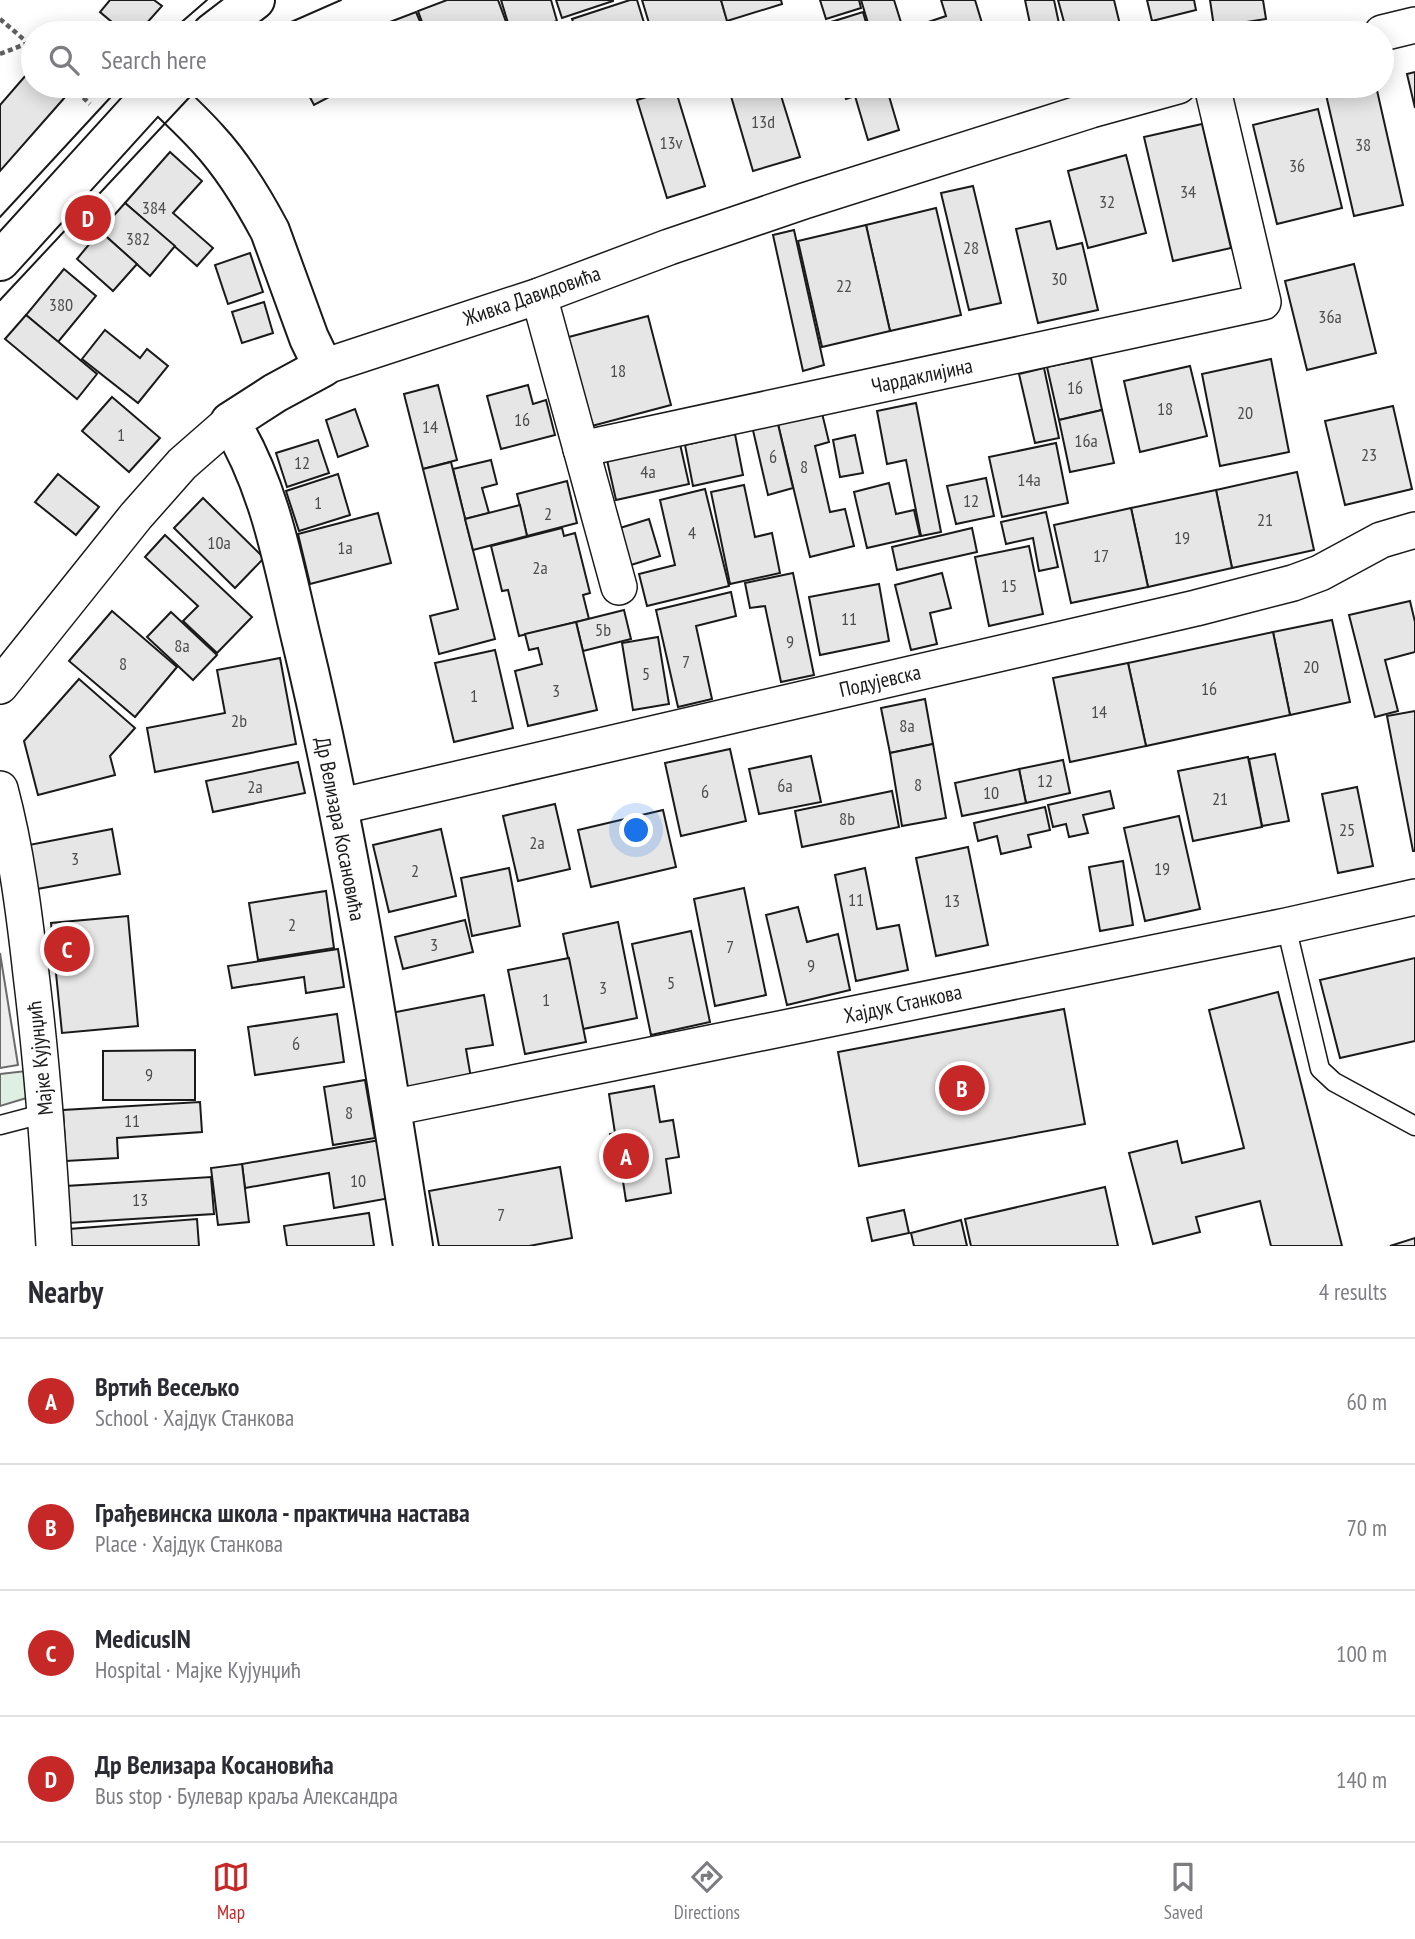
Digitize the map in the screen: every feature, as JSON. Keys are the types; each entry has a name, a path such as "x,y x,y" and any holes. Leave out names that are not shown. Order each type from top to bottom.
{"street":[{"path":"228,21 256,0"},
{"path":"1394,30 1415,25"},
{"path":"0,261 148,98"},
{"path":"169,98 223,157 262,216 309,338 323,367"},
{"name":"Живка Давидовића","path":"0,686 136,516 182,464 230,422 323,367 539,296 669,247 804,201 1134,98"},
{"name":"Чардаклијина","path":"581,449 1263,302 1215,98"},
{"path":"539,296 619,587"},
{"name":"Др Велизара Косановића","path":"230,422 254,466 269,511 309,671 337,807 413,1246"},
{"name":"Подујевска","path":"337,807 1196,608 1293,583 1320,573 1381,540 1415,530"},
{"name":"Мајке Кујунџић","path":"0,789 17,861 25,918 46,1113 54,1246"},
{"name":"Хајдук Станкова","path":"391,1108 1286,926 1415,897"}],"lane":[{"path":"1286,926 1320,1069 1334,1082 1415,1126"},
{"path":"0,1125 46,1113"}],"path":[{"path":"0,19 21,37"},
{"path":"0,54 21,46"}],"green space":[{"path":"26,1071 33,1096 0,1106 0,1074"}],"shaded area":[{"path":"0,953 18,1065 0,1068"}],"building":[{"path":"110,0 154,0 162,6 149,21 111,21 100,12"},
{"path":"447,0 498,0 506,21 422,21 418,11"},
{"path":"501,0 551,0 557,21 507,21"},
{"path":"556,0 613,0 613,1 562,18"},
{"path":"637,0 643,21 573,21 572,19"},
{"path":"642,0 721,0 727,21 648,21"},
{"path":"721,0 781,0 782,4 727,21"},
{"path":"820,0 859,0 861,8 826,19"},
{"path":"861,0 894,0 901,21 867,21"},
{"path":"941,0 975,0 981,21 931,21 946,16"},
{"path":"1025,0 1054,0 1058,21 1029,21"},
{"path":"1058,0 1114,0 1119,21 1064,21"},
{"path":"1147,0 1194,0 1196,10 1152,21"},
{"path":"1210,0 1263,0 1266,19 1213,21"},
{"path":"416,12 420,21 392,21"},
{"path":"863,12 866,21 834,21"},
{"path":"1415,72 1415,108 1407,74"},
{"path":"21,81 21,98 64,98 0,171 0,105"},
{"path":"310,98 327,98 314,105"},
{"path":"678,98 705,186 667,198 637,100"},
{"path":"732,98 782,98 800,157 753,171"},
{"path":"856,98 890,98 899,130 868,140"},
{"path":"1327,98 1379,98 1403,205 1354,216"},
{"path":"1318,109 1342,208 1277,224 1253,125"},
{"path":"1202,124 1231,248 1173,261 1144,137"},
{"path":"170,152 202,181 173,213 213,248 197,266 125,203"},
{"path":"1126,155 1146,233 1088,248 1068,171"},
{"path":"973,186 1001,303 969,310 941,193"},
{"path":"125,203 175,246 150,276 100,231"},
{"path":"936,208 961,315 890,331 866,225"},
{"path":"1050,221 1057,249 1082,243 1098,310 1038,323 1016,229"},
{"path":"866,225 890,331 822,347 798,241"},
{"path":"794,230 824,365 803,371 773,235"},
{"path":"100,231 137,264 113,291 77,259"},
{"path":"250,253 263,292 228,304 215,265"},
{"path":"1354,264 1376,353 1307,370 1285,281"},
{"path":"64,269 96,296 58,342 26,315"},
{"path":"264,302 273,333 242,343 232,312"},
{"path":"26,315 97,374 77,399 5,339"},
{"path":"648,316 671,405 588,427 565,338"},
{"path":"105,330 140,358 147,349 168,366 138,403 82,359"},
{"path":"1091,358 1102,410 1059,420 1047,367"},
{"path":"1271,359 1289,452 1220,466 1202,374"},
{"path":"1190,366 1207,436 1140,452 1124,381"},
{"path":"1044,368 1059,438 1035,443 1019,374"},
{"path":"438,385 457,460 423,469 404,394"},
{"path":"528,385 533,404 546,400 555,435 501,449 487,396"},
{"path":"112,397 160,438 129,472 82,431"},
{"path":"916,403 941,532 921,536 906,460 887,464 877,411"},
{"path":"1393,406 1412,489 1345,505 1325,421"},
{"path":"355,409 368,446 338,457 326,420"},
{"path":"821,409 829,442 815,446 830,512 845,509 854,546 810,557 777,420"},
{"path":"1102,410 1114,463 1070,472 1059,420"},
{"path":"777,420 793,488 768,495 752,426"},
{"path":"735,434 743,475 693,486 685,445"},
{"path":"855,435 863,473 840,477 833,440"},
{"path":"318,440 329,473 287,487 276,453"},
{"path":"1056,443 1068,503 1002,517 989,457"},
{"path":"680,444 689,484 616,500 607,460"},
{"path":"491,460 497,484 482,488 489,513 465,519 453,469"},
{"path":"451,462 495,639 439,654 430,616 458,609 423,469"},
{"path":"1297,472 1314,550 1232,568 1216,490"},
{"path":"58,474 99,507 76,535 35,502"},
{"path":"338,474 350,515 299,531 286,491"},
{"path":"986,478 994,516 956,524 947,486"},
{"path":"567,481 577,523 527,536 517,494"},
{"path":"889,483 896,514 914,510 920,536 867,548 854,492"},
{"path":"744,485 755,537 772,533 780,573 730,584 711,492"},
{"path":"705,489 729,586 647,606 639,574 675,565 660,500"},
{"path":"1216,490 1232,568 1148,587 1131,508"},
{"path":"203,498 264,558 235,588 174,528"},
{"path":"520,505 527,536 473,550 465,519"},
{"path":"1131,508 1148,587 1071,603 1054,525"},
{"path":"1046,512 1058,567 1039,571 1033,538 1006,544 1001,522"},
{"path":"378,513 391,563 310,584 298,534"},
{"path":"649,519 660,556 631,565 620,528"},
{"path":"562,528 564,536 575,533 590,593 583,595 589,619 519,636 508,590 502,591 491,546"},
{"path":"972,528 977,552 897,570 892,547"},
{"path":"165,535 252,617 217,653 183,621 198,606 145,557"},
{"path":"1029,546 1043,614 989,626 975,557"},
{"path":"793,573 814,675 781,682 765,606 750,608 745,583"},
{"path":"942,573 951,608 930,613 937,644 911,650 895,585"},
{"path":"879,584 889,641 820,655 809,597"},
{"path":"731,592 736,616 696,626 712,699 678,707 656,610"},
{"path":"1410,601 1415,622 1415,652 1385,660 1398,711 1375,717 1349,615"},
{"path":"624,610 631,639 583,651 576,622"},
{"path":"112,611 177,667 135,717 69,661"},
{"path":"171,612 217,655 193,680 147,637"},
{"path":"1332,620 1350,702 1290,715 1273,632"},
{"path":"576,622 597,710 528,726 515,671 542,664 538,648 529,650 525,634"},
{"path":"1273,632 1290,715 1146,746 1128,663"},
{"path":"658,637 669,704 633,710 622,643"},
{"path":"495,650 513,728 454,742 435,663"},
{"path":"280,658 296,744 155,772 147,728 225,713 217,670"},
{"path":"1128,663 1146,746 1070,762 1053,678"},
{"path":"79,679 135,728 110,756 115,775 38,795 24,741"},
{"path":"925,699 933,744 890,753 881,708"},
{"path":"1415,711 1415,851 1413,851 1387,716"},
{"path":"933,744 946,818 902,826 890,753"},
{"path":"730,749 746,821 681,836 665,763"},
{"path":"1275,754 1289,821 1262,826 1249,759"},
{"path":"811,756 821,802 759,814 749,769"},
{"path":"1248,757 1262,827 1193,841 1178,771"},
{"path":"1063,760 1070,793 1026,803 1019,769"},
{"path":"298,762 305,793 213,812 206,781"},
{"path":"1019,769 1026,803 962,816 955,783"},
{"path":"1357,787 1373,866 1338,873 1322,794"},
{"path":"892,791 899,827 802,847 795,811"},
{"path":"1110,791 1114,808 1083,815 1088,833 1069,837 1066,824 1053,827 1048,805"},
{"path":"555,804 570,869 518,881 503,816"},
{"path":"1045,807 1050,830 1028,835 1031,847 1001,854 997,836 978,841 974,823"},
{"path":"663,810 676,867 591,887 578,830"},
{"path":"1179,816 1200,909 1145,921 1124,828"},
{"path":"112,829 120,874 37,889 29,845"},
{"path":"441,829 456,896 389,912 373,845"},
{"path":"968,847 988,945 936,956 916,858"},
{"path":"1123,861 1133,925 1100,931 1089,867"},
{"path":"509,868 520,926 472,936 461,878"},
{"path":"865,868 877,929 899,925 908,970 856,981 835,875"},
{"path":"744,888 766,995 715,1006 694,899"},
{"path":"326,891 334,948 258,960 249,903"},
{"path":"798,907 807,942 838,934 850,990 787,1005 766,915"},
{"path":"128,916 138,1026 62,1033 51,923"},
{"path":"465,920 473,952 403,969 395,937"},
{"path":"618,922 637,1018 583,1029 563,934"},
{"path":"691,931 710,1022 651,1035 632,944"},
{"path":"338,949 344,987 306,993 304,977 232,988 228,966"},
{"path":"569,958 586,1042 525,1054 508,970"},
{"path":"1415,958 1415,1041 1340,1058 1320,980"},
{"path":"1278,992 1342,1246 1271,1246 1260,1201 1196,1217 1200,1232 1153,1244 1129,1153 1177,1141 1182,1163 1244,1148 1209,1010"},
{"path":"484,995 493,1045 466,1049 471,1078 405,1090 391,1013"},
{"path":"1064,1009 1085,1124 859,1166 838,1052"},
{"path":"337,1014 344,1062 255,1075 248,1027"},
{"path":"195,1050 195,1100 103,1100 103,1051"},
{"path":"365,1080 375,1138 333,1145 324,1087"},
{"path":"654,1086 660,1122 673,1120 679,1157 666,1159 671,1193 626,1201 621,1168 615,1170 610,1134 615,1133 609,1094"},
{"path":"200,1102 202,1132 117,1138 118,1158 66,1161 63,1110"},
{"path":"380,1140 390,1198 334,1208 329,1173 245,1188 242,1164"},
{"path":"242,1164 249,1222 218,1225 211,1168"},
{"path":"560,1167 572,1238 529,1246 439,1246 429,1191"},
{"path":"211,1177 214,1214 68,1223 66,1186"},
{"path":"1105,1187 1118,1246 971,1246 965,1219"},
{"path":"904,1210 909,1233 872,1241 867,1218"},
{"path":"369,1213 374,1246 287,1246 284,1226"},
{"path":"197,1219 199,1246 71,1246 69,1229"},
{"path":"961,1220 967,1246 914,1246 911,1233"},
{"path":"1415,1238 1415,1246 1390,1246"}],"tram line":[{"path":"183,21 207,0"},
{"path":"293,21 341,0"},
{"path":"0,217 110,98"},
{"path":"0,300 189,98"}],"place":[{"name":"Др Велизара Косановића","path":"88,218"},
{"name":"MedicusIN","path":"67,949"},
{"name":"Грађевинска школа - практична настава","path":"962,1088"},
{"name":"Вртић Весељко","path":"626,1156"}]}
